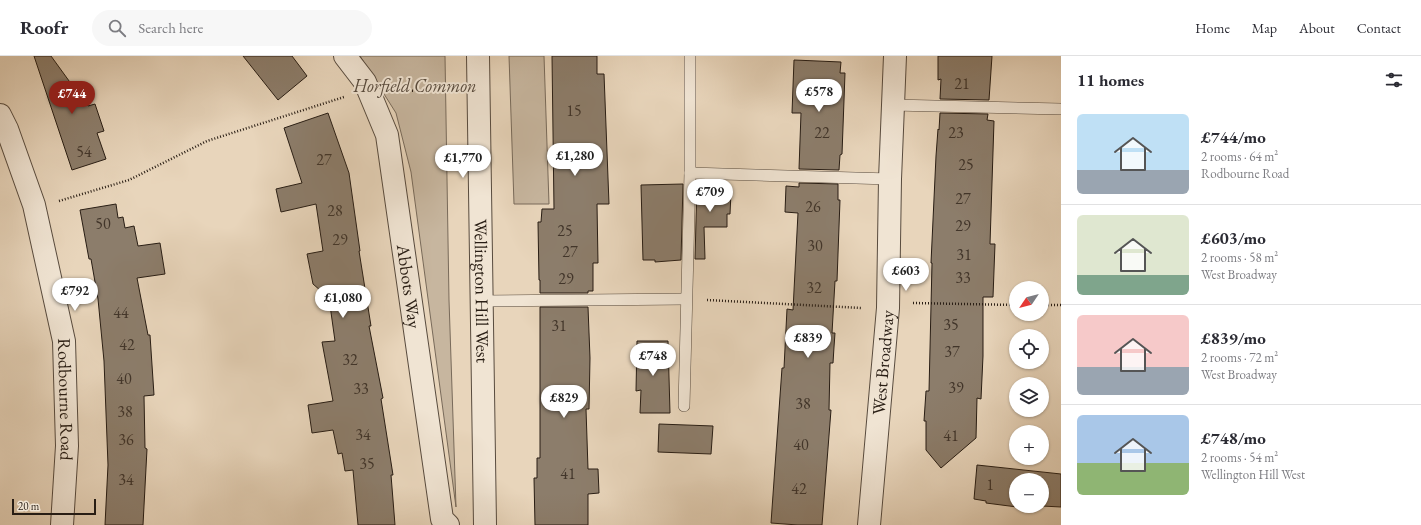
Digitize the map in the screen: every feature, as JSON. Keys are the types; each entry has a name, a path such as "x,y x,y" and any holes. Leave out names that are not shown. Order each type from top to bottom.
{"street":[{"name":"Abbots Way","path":"345,56 365,82 387,135 442,519 448,525"},
{"name":"Wellington Hill West","path":"478,56 485,525"},
{"name":"West Broadway","path":"869,525 888,306 890,179 895,56"},
{"name":"Rodbourne Road","path":"0,115 7,129 34,205 64,341 67,446 62,525"}],"lane":[{"path":"684,406 690,173 690,56"},
{"path":"894,105 1061,109"},
{"path":"690,173 890,179"},
{"path":"482,301 686,299"}],"path":[{"path":"34,205 58,202 129,180 207,141 348,96 370,92 478,89"},
{"path":"686,299 860,308 888,306 1009,305"},
{"path":"1049,305 1061,305"}],"green space":[{"name":"Horfield Common","path":"360,56 445,56 449,300 456,507 411,172 396,113"},
{"path":"509,56 544,56 549,204 514,204"}],"building":[{"path":"34,56 51,56 72,85 80,82 88,106 95,104 104,131 97,133 106,159 72,170"},
{"path":"243,56 292,56 307,76 278,100"},
{"path":"552,56 597,56 597,74 604,74 609,204 597,204 598,263 593,263 593,291 588,291 588,293 540,293 538,222 541,222 542,209 554,209"},
{"path":"938,56 992,56 989,100 940,99 941,79 938,80"},
{"path":"794,60 841,62 840,73 845,73 842,154 840,155 839,170 799,169 801,113 792,113"},
{"path":"328,113 349,173 359,251 371,326 369,326 383,398 381,399 393,475 391,475 395,525 358,525 353,470 345,471 342,453 338,454 333,430 312,433 308,405 333,401 322,342 335,341 329,298 313,284 307,254 323,251 316,204 281,212 276,189 302,183 284,128"},
{"path":"940,113 988,114 987,120 994,121 990,244 995,244 993,297 983,297 981,399 977,398 976,438 941,468 926,450 926,421 924,421 926,391 929,391 931,263 936,156"},
{"path":"799,183 838,184 838,200 840,200 837,281 835,281 832,333 835,333 833,363 830,363 829,410 831,410 822,525 771,523 782,368 784,368 787,309 793,310 798,213 785,212 786,186 799,187"},
{"path":"683,184 681,260 655,262 655,260 643,260 641,185"},
{"path":"697,184 720,184 719,191 731,192 730,214 727,214 727,227 704,227 705,259 695,259"},
{"path":"116,204 118,218 123,217 125,228 134,226 138,246 160,243 165,274 137,278 148,335 150,335 154,395 144,396 145,448 147,449 143,525 105,525 108,465 104,361 98,299 80,210"},
{"path":"540,307 588,307 590,358 589,409 586,409 588,469 598,469 599,493 588,494 588,525 535,525 534,478 537,478 537,458 540,458"},
{"path":"637,341 668,341 670,413 640,413 641,390 636,391"},
{"path":"659,424 713,426 711,454 658,452"},
{"path":"977,465 1061,474 1061,507 1049,506 1049,473 1009,473 1009,506 986,503 986,501 974,499"}]}
